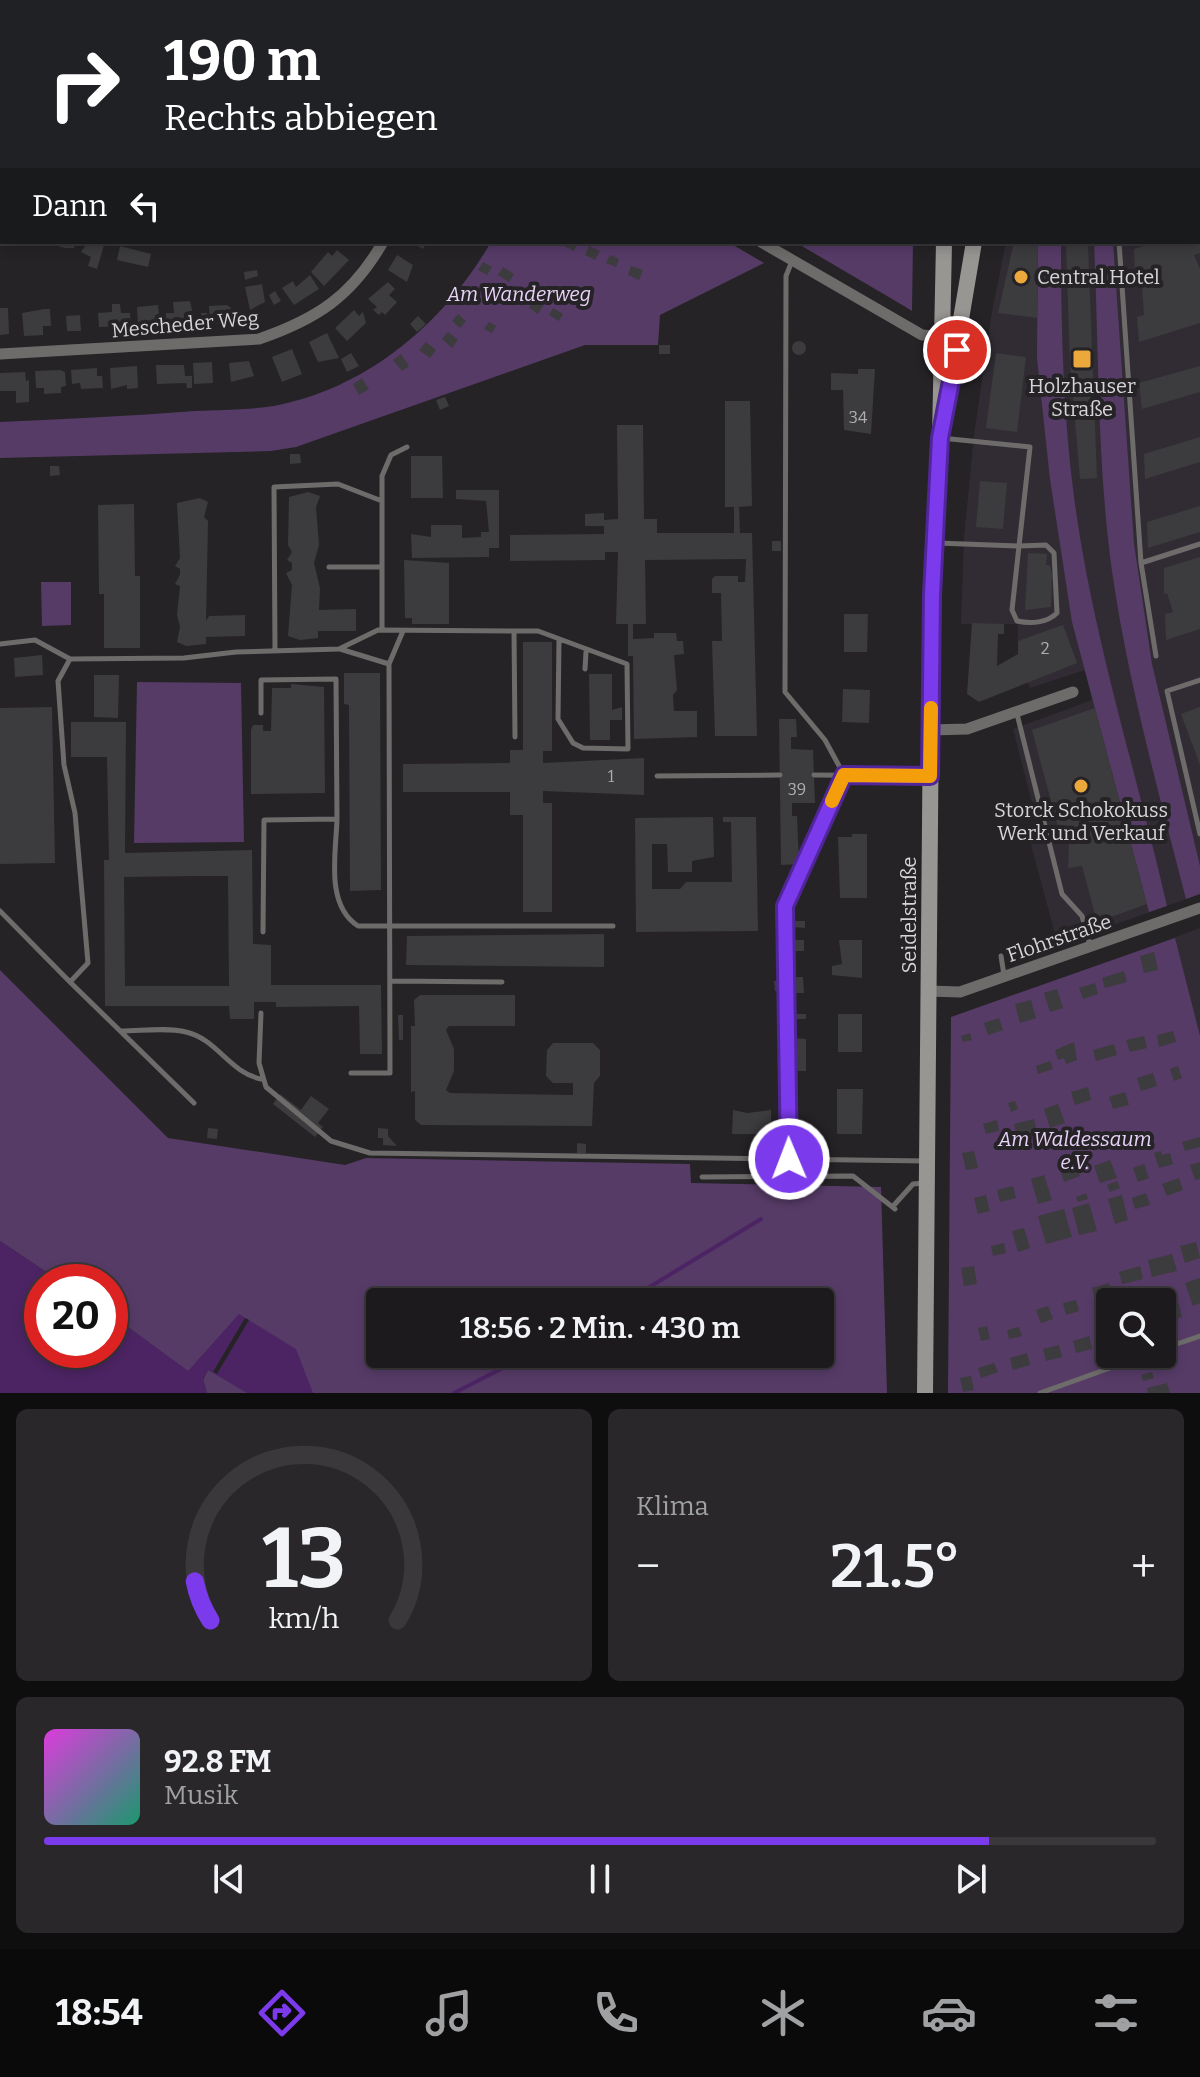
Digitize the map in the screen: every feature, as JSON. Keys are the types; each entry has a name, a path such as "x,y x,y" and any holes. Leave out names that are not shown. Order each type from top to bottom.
{"main road":[{"name":"Seidelstraße","path":"925,1393 930,776 944,244"},
{"name":"Seidelstraße","path":"940,438 974,244"}],"street":[{"name":"Mescheder Weg","path":"0,354 259,339 330,307 365,274 382,244"},
{"path":"764,244 922,335 959,338"},
{"path":"931,730 967,729 1073,692"},
{"name":"Flohrstraße","path":"928,991 960,992 1200,908"}],"lane":[{"path":"1119,244 1141,563 1156,656"},
{"path":"792,260 786,276 785,692 825,740 844,775"},
{"path":"934,543 1019,546 1046,545 1054,553 1057,613 1051,619 1028,623 1017,621 1012,610 1019,546 1030,447 940,438"},
{"path":"382,630 382,501 386,461 407,447"},
{"path":"275,650 274,487 338,484 382,501"},
{"path":"1141,563 1200,544"},
{"path":"329,567 382,567"},
{"path":"339,649 382,630 538,631 559,640 586,652 627,664 628,749 583,748 573,743 564,729 558,719 559,640"},
{"path":"351,1073 390,1073 389,664 403,631"},
{"path":"514,631 515,737"},
{"path":"0,644 35,640 70,659 184,658 275,650 339,649 389,664"},
{"path":"585,669 586,652"},
{"path":"70,659 58,681 64,765 75,813 88,963 70,982"},
{"path":"261,713 261,680 336,679 335,892 346,918 358,926 613,926"},
{"path":"1200,680 1167,691 1200,834"},
{"path":"1017,712 1062,894 1082,916 1091,946"},
{"path":"657,776 780,775"},
{"path":"814,775 930,776"},
{"path":"789,1159 785,906 844,775"},
{"path":"263,932 264,820 337,819"},
{"path":"0,911 194,1103"},
{"path":"1001,956 1004,977"},
{"path":"391,981 502,982"},
{"path":"261,1013 261,1079 277,1099 331,1141 370,1153 927,1161"},
{"path":"120,1031 186,1032 211,1045 245,1076 261,1079"},
{"path":"702,1177 853,1176 895,1207 913,1184 926,1183"},
{"path":"1176,1344 1200,1336"},
{"path":"1040,1393 1110,1368"}],"shaded area":[{"path":"1006,244 1200,244 1200,894 1058,945 1030,841 1041,837 1013,729 1092,700 1085,670 1030,688 1018,654 1018,624 961,624 964,538 974,435"},
{"path":"1200,928 1200,1111 1157,944"},
{"path":"0,1241 34,1264 24,1264 24,1368 128,1368 128,1327 188,1371 239,1314 296,1349 313,1393 247,1393 208,1370 203,1379 207,1393 0,1393"}],"green space":[{"name":"Am Wanderweg","path":"490,244 731,244 764,263 660,315 658,345 585,345 296,447 271,451 0,458 0,422 274,406 341,384 372,368 400,348 426,325 472,272"},
{"path":"798,244 913,244 912,311"},
{"path":"1038,244 1061,244 1063,370 1074,497 1103,651 1167,906 1149,912 1072,622 1050,479 1037,358"},
{"path":"1094,244 1113,244 1134,544 1152,664 1200,866 1200,894 1186,899 1154,777 1119,612 1107,530"},
{"path":"41,582 71,582 71,625 42,626"},
{"path":"137,682 241,683 244,842 134,843"},
{"name":"Am Waldessaum e.V.","path":"1175,938 1200,1036 1200,1393 948,1393 951,1017"},
{"path":"0,970 168,1138 345,1165 366,1158 690,1164 691,1183 881,1187 887,1393 207,1393 203,1380 208,1370 212,1372 244,1318 189,1372 128,1327 128,1264 34,1264 0,1241"}],"pier":[{"path":"245,1318 249,1320 217,1374 213,1372"}],"building":[{"path":"51,244 75,244 74,248"},
{"path":"87,244 104,244 97,269 88,266 91,257 81,252"},
{"path":"565,244 577,244 574,251"},
{"name":"Central Hotel","path":"1014,244 1038,244 1037,318 998,313"},
{"path":"1149,244 1200,244 1200,253 1194,255 1200,269 1200,323 1139,342 1137,317 1144,315 1141,272 1135,273 1134,249"},
{"path":"1088,245 1097,478 1080,479 1070,363 1066,246"},
{"path":"120,246 151,254 148,267 117,260"},
{"path":"589,246 600,251 595,260 585,255"},
{"path":"337,250 349,260 324,286 311,272 328,252 332,256"},
{"path":"397,255 413,265 407,282 388,270"},
{"path":"610,255 619,259 616,267 606,263"},
{"path":"483,262 492,267 487,275 478,270"},
{"path":"631,266 643,270 639,280 628,275"},
{"path":"503,267 514,274 509,282 498,275"},
{"path":"257,270 258,276 245,280 244,272"},
{"path":"310,275 319,289 294,305 282,288 293,281 296,287"},
{"path":"388,282 395,289 389,295 397,302 385,315 382,312 379,315 373,310 377,307 368,299"},
{"path":"262,284 265,302 250,310 245,287"},
{"path":"517,286 526,292 522,299 513,292"},
{"path":"275,291 281,301 274,305 269,295"},
{"path":"536,295 546,301 538,314 529,308"},
{"path":"190,301 194,319 191,325 166,326 166,313 174,313 173,302"},
{"path":"112,304 120,304 121,313 130,313 131,326 99,327 98,313 112,312"},
{"path":"158,305 160,326 138,327 137,307"},
{"path":"227,305 231,308 228,323 210,324 209,306"},
{"path":"0,308 8,308 9,334 0,335"},
{"path":"553,308 563,314 559,321 549,315"},
{"path":"50,309 51,326 43,326 43,335 24,336 22,313"},
{"path":"354,310 359,316 363,312 366,323 347,341 335,328"},
{"path":"201,313 207,313 208,324 202,324"},
{"path":"458,314 466,321 460,328 452,321"},
{"path":"80,315 81,331 67,331 66,316"},
{"path":"418,316 426,324 417,332 410,324"},
{"path":"489,322 496,326 492,333 484,329"},
{"path":"448,332 458,340 452,348 442,339"},
{"path":"327,333 339,358 318,362 309,342"},
{"path":"799,341 806,348 799,355 792,348"},
{"path":"426,342 436,350 430,358 419,350"},
{"path":"659,345 670,345 670,354 659,354"},
{"path":"292,349 302,374 282,382 272,357"},
{"path":"351,353 359,366 347,372 341,359"},
{"path":"996,353 1026,357 1017,432 986,428"},
{"path":"401,354 409,366 402,371 393,360"},
{"path":"249,361 254,376 231,382 229,363"},
{"path":"212,362 213,383 194,384 193,363"},
{"path":"156,365 184,365 185,376 192,376 192,388 187,388 186,383 157,384"},
{"path":"137,366 138,388 127,389 127,385 111,389 110,368"},
{"path":"1200,366 1200,392 1142,409 1139,383"},
{"path":"97,368 97,376 102,376 103,388 81,389 80,383 72,384 71,370"},
{"path":"858,369 875,369 871,434 844,430 843,390 831,390 831,373 858,374"},
{"path":"35,371 65,372 66,386 61,387 61,393 44,394 44,388 36,388"},
{"path":"25,372 26,381 29,380 29,402 16,403 16,391 0,391 0,373"},
{"path":"362,378 369,389 359,395 353,384"},
{"path":"445,397 449,406 440,410 436,400"},
{"path":"725,401 750,401 752,506 739,507 740,533 752,533 757,736 715,736 712,641 722,641 721,593 712,593 712,579 715,576 738,576 738,582 745,582 746,559 645,560 646,624 633,624 633,639 654,638 654,633 676,633 677,641 683,641 684,654 674,655 677,690 673,695 674,711 697,711 697,737 634,739 633,656 628,656 628,624 616,624 618,552 605,552 605,560 510,561 510,535 604,534 604,526 585,526 585,514 604,513 604,520 618,519 617,425 643,425 644,519 657,519 657,533 734,533 734,507 725,507"},
{"path":"1200,437 1200,462 1145,479 1144,454"},
{"path":"290,454 300,454 301,463 290,464"},
{"path":"411,456 442,456 443,498 411,498"},
{"path":"50,466 59,466 60,475 50,476"},
{"path":"980,481 1007,483 1003,529 976,527"},
{"path":"456,490 499,490 499,548 489,548 489,557 412,558 411,534 431,537 431,525 462,525 462,538 481,537 481,532 489,532 486,501 456,499"},
{"path":"308,492 320,496 316,507 319,545 314,563 320,588 319,610 356,609 356,631 318,631 318,638 300,640 288,636 292,585 286,573 292,570 292,563 287,560 292,552 288,545 289,497"},
{"path":"200,498 208,502 204,517 208,521 206,621 209,616 245,615 245,636 206,637 206,644 186,646 177,642 180,586 175,584 180,569 175,566 180,558 177,503"},
{"path":"134,504 135,576 140,576 140,648 104,648 104,594 99,594 98,505"},
{"path":"1200,506 1200,532 1148,548 1147,522"},
{"path":"772,541 781,541 781,551 772,551"},
{"path":"1028,553 1047,554 1046,565 1050,565 1052,576 1051,607 1025,610"},
{"path":"1200,557 1200,629 1166,640 1165,614 1173,612 1167,593 1164,594 1164,568"},
{"path":"404,560 449,563 449,624 412,624 412,618 405,618"},
{"path":"844,614 868,614 867,652 844,652"},
{"path":"972,623 1004,624 1004,634 998,634 997,666 1018,654 1018,641 1063,625 1077,663 979,702 967,694"},
{"path":"523,642 552,642 552,751 543,751 543,763 644,758 644,795 543,791 543,803 552,803 552,912 523,912 523,815 510,815 510,792 403,792 403,764 510,763 510,750 523,750"},
{"path":"42,655 43,675 15,677 14,658"},
{"path":"344,673 380,673 381,890 350,891 349,705 344,704"},
{"path":"589,674 612,674 612,710 622,707 622,720 610,720 610,740 590,740"},
{"path":"94,675 119,675 118,718 94,717"},
{"path":"291,684 324,687 325,793 251,794 251,730 253,725 263,725 263,731 271,731 272,688 291,688"},
{"path":"843,689 870,690 869,723 842,722"},
{"path":"52,707 55,863 0,864 0,708"},
{"path":"1200,707 1200,765 1181,714"},
{"name":"Storck Schokokuss Werk und Verkauf","path":"1095,708 1147,904 1097,922 1082,866 1068,868 1069,843 1062,842 1032,730"},
{"path":"779,719 796,719 797,737 791,737 791,749 813,750 815,803 792,803 792,816 797,816 799,864 781,865"},
{"path":"71,722 126,722 125,853 252,850 253,944 271,945 271,985 381,985 382,1054 360,1054 359,1006 276,1007 276,1002 254,1002 254,1019 230,1019 229,1006 105,1006 104,860 109,860 107,757 71,757","holes":["228,876 229,986 125,986 124,877"]},
{"path":"713,817 714,857 692,861 692,872 668,872 667,844 652,844 652,889 680,889 686,882 732,882 731,822 723,822 723,817 756,817 758,931 636,932 635,818"},
{"path":"852,834 867,834 867,898 840,898 838,837 852,837"},
{"path":"793,921 805,921 805,928 793,927"},
{"path":"604,934 604,967 406,965 407,936"},
{"path":"793,940 804,940 804,951 793,951"},
{"path":"839,940 862,940 862,978 832,975 832,966 842,964"},
{"path":"1154,952 1158,970 1144,973 1140,956"},
{"path":"1124,971 1127,982 1105,988 1102,978"},
{"path":"793,977 803,977 804,993 793,993"},
{"path":"774,981 783,981 783,990 775,991"},
{"path":"1095,983 1098,994 1083,999 1079,988"},
{"path":"1057,989 1063,1008 1050,1012 1044,993"},
{"path":"420,995 515,995 515,1026 449,1026 446,1030 454,1049 454,1071 446,1090 450,1093 573,1095 573,1083 553,1083 546,1076 547,1050 553,1043 593,1043 600,1050 600,1076 594,1083 592,1126 421,1125 415,1120 415,1091 411,1092 411,1026 415,1026 414,1000"},
{"path":"1031,1000 1036,1018 1020,1023 1015,1004"},
{"path":"794,1014 806,1014 806,1019 794,1019"},
{"path":"838,1014 862,1014 862,1052 838,1052"},
{"path":"398,1015 403,1015 403,1040 399,1040"},
{"path":"999,1018 1003,1030 988,1035 984,1023"},
{"path":"1173,1031 1176,1042 1159,1047 1157,1035"},
{"path":"970,1033 972,1040 963,1042 961,1036"},
{"path":"1144,1036 1147,1048 1130,1052 1126,1040"},
{"path":"793,1038 806,1039 806,1071 793,1071"},
{"path":"1074,1042 1077,1060 1066,1064 1064,1058 1058,1060 1055,1050"},
{"path":"1114,1044 1117,1055 1096,1061 1093,1050"},
{"path":"1050,1061 1053,1069 1038,1074 1036,1066"},
{"path":"1178,1066 1182,1078 1174,1081 1170,1069"},
{"path":"1153,1073 1157,1086 1141,1091 1137,1078"},
{"path":"1088,1087 1091,1100 1075,1105 1071,1092"},
{"path":"837,1089 863,1089 862,1134 837,1134"},
{"path":"1125,1092 1129,1105 1113,1109 1109,1097"},
{"path":"280,1094 301,1110 311,1096 329,1109 318,1123 323,1127 315,1137 273,1104"},
{"path":"1015,1101 1018,1109 1011,1112 1008,1103"},
{"path":"1058,1104 1065,1123 1050,1128 1044,1109"},
{"path":"733,1110 747,1113 771,1110 771,1134 732,1134"},
{"path":"1034,1119 1037,1131 1017,1136 1014,1124"},
{"path":"997,1120 999,1131 986,1134 983,1124"},
{"path":"208,1128 218,1129 217,1139 207,1138"},
{"path":"378,1128 388,1129 388,1136 397,1146 383,1145 383,1138 378,1138"},
{"path":"1200,1137 1200,1147 1185,1151 1182,1142"},
{"path":"577,1143 586,1144 586,1153 577,1153"},
{"path":"776,1147 785,1148 785,1157 776,1157"},
{"path":"974,1151 978,1168 966,1170 962,1153"},
{"path":"1161,1151 1162,1155 1170,1153 1173,1164 1159,1168 1154,1153"},
{"path":"1110,1160 1117,1178 1100,1183 1094,1166"},
{"path":"1200,1162 1200,1179 1195,1180 1190,1165"},
{"path":"1076,1164 1080,1176 1064,1182 1060,1170"},
{"path":"1144,1164 1149,1178 1138,1182 1133,1168"},
{"path":"1044,1175 1052,1200 1038,1204 1031,1179"},
{"path":"1179,1178 1183,1190 1167,1196 1162,1184"},
{"path":"1117,1181 1120,1188 1110,1192 1107,1185"},
{"path":"1013,1186 1016,1198 1000,1202 997,1190"},
{"path":"1086,1193 1088,1199 1078,1202 1076,1197"},
{"path":"1146,1193 1150,1205 1135,1209 1132,1198"},
{"path":"986,1195 990,1211 978,1214 974,1198"},
{"path":"1122,1195 1128,1220 1115,1224 1108,1199"},
{"path":"1089,1203 1097,1231 1079,1235 1072,1208"},
{"path":"1064,1209 1072,1237 1046,1244 1038,1216"},
{"path":"1024,1228 1030,1248 1018,1252 1012,1231"},
{"path":"1196,1242 1200,1258 1185,1263 1180,1246"},
{"path":"1004,1243 1006,1253 993,1256 991,1246"},
{"path":"1172,1254 1177,1271 1152,1277 1148,1260"},
{"path":"974,1266 977,1284 964,1286 961,1268"},
{"path":"1140,1266 1143,1279 1122,1284 1119,1272"},
{"path":"1200,1278 1200,1303 1193,1306 1185,1283"},
{"path":"1109,1283 1111,1288 1096,1288 1096,1303 1092,1288"},
{"path":"1176,1294 1182,1317 1176,1319"},
{"path":"1076,1300 1079,1311 1066,1315 1063,1303"},
{"path":"1048,1306 1053,1319 1041,1323 1036,1310"},
{"path":"987,1326 990,1339 981,1341 978,1328"},
{"path":"1019,1327 1022,1336 1009,1339 1007,1330"},
{"path":"1089,1336 1092,1349 1076,1353 1073,1341"},
{"path":"1059,1345 1062,1357 1046,1361 1043,1349"},
{"path":"1027,1353 1030,1365 1013,1370 1010,1358"},
{"path":"994,1363 998,1372 981,1378 978,1368"},
{"path":"1152,1372 1154,1378 1143,1381 1141,1375"},
{"path":"971,1376 974,1390 963,1392 960,1378"},
{"path":"1167,1383 1170,1393 1148,1393 1147,1388"}],"waterway":[{"path":"648,1288 761,1219"},
{"path":"454,1393 503,1368"}],"slow traffic":[{"path":"832,801 844,775 930,776 931,708"}],"place":[{"name":"Central Hotel","path":"1021,277"},
{"name":"Holzhauser Straße","path":"1082,359"},
{"name":"Storck Schokokuss Werk und Verkauf","path":"1081,786"}],"route":[{"path":"789,1159 785,906 844,775 930,776 932,595 940,438 957,350"}]}
